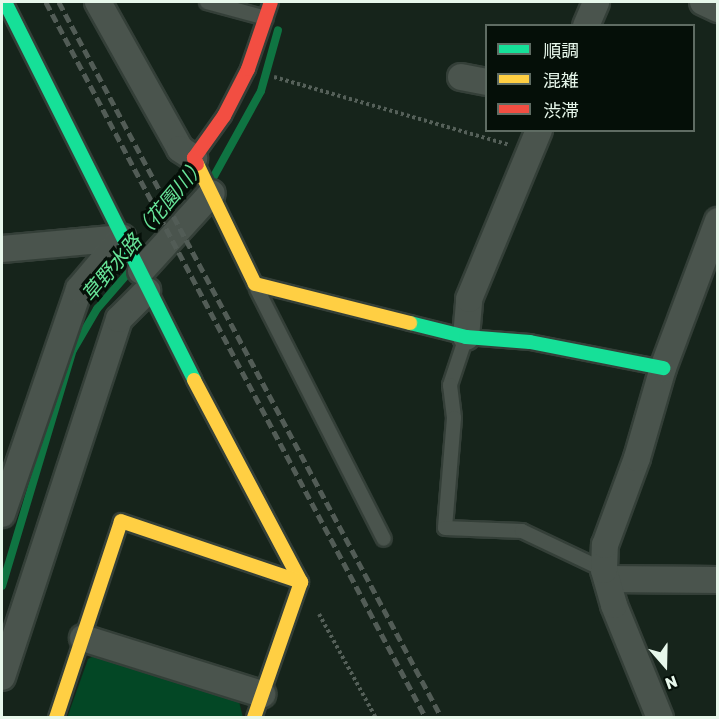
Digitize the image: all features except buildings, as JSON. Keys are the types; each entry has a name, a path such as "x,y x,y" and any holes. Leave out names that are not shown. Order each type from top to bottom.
{"street":[{"path":"5,2 122,238 301,582 259,706 82,638"},
{"path":"98,2 180,149 194,158 255,285 466,337 530,342 663,368"},
{"path":"194,158 224,116 248,69 271,2"},
{"path":"587,24 596,2"},
{"path":"704,2 717,9"},
{"path":"461,77 485,82"},
{"path":"466,337 469,299 534,141"},
{"path":"2,677 119,319 144,281 212,193"},
{"path":"660,717 605,575 605,545 637,458 663,368 717,221"},
{"path":"2,249 122,238"},
{"path":"2,514 79,289 122,238"},
{"path":"56,717 121,521 301,582"},
{"path":"605,575 717,580"}],"lane":[{"path":"207,2 266,18"},
{"path":"255,285 384,538"},
{"path":"466,337 450,385 454,418 445,528 522,531 605,575"}],"path":[{"path":"281,79 485,129"},
{"path":"497,132 534,141"},
{"path":"301,582 376,717"}],"green space":[{"path":"99,653 238,697 243,718 67,718 88,659"}],"waterway":[{"name":"草野水路（花園川）","path":"213,178 261,91 278,30"},
{"name":"草野水路（花園川）","path":"2,586 73,350 97,309 129,272"}],"railway":[{"path":"46,2 426,718"},
{"path":"59,2 442,718"}],"traffic: fast":[{"path":"5,2 194,380"},
{"path":"410,323 466,337 530,342 663,368"}],"traffic: slow":[{"path":"197,164 255,284 410,323"},
{"path":"194,380 301,582 254,718"},
{"path":"56,718 121,521 301,582"}],"traffic: jam":[{"path":"197,164 194,158 224,116 248,69 271,2"}]}
